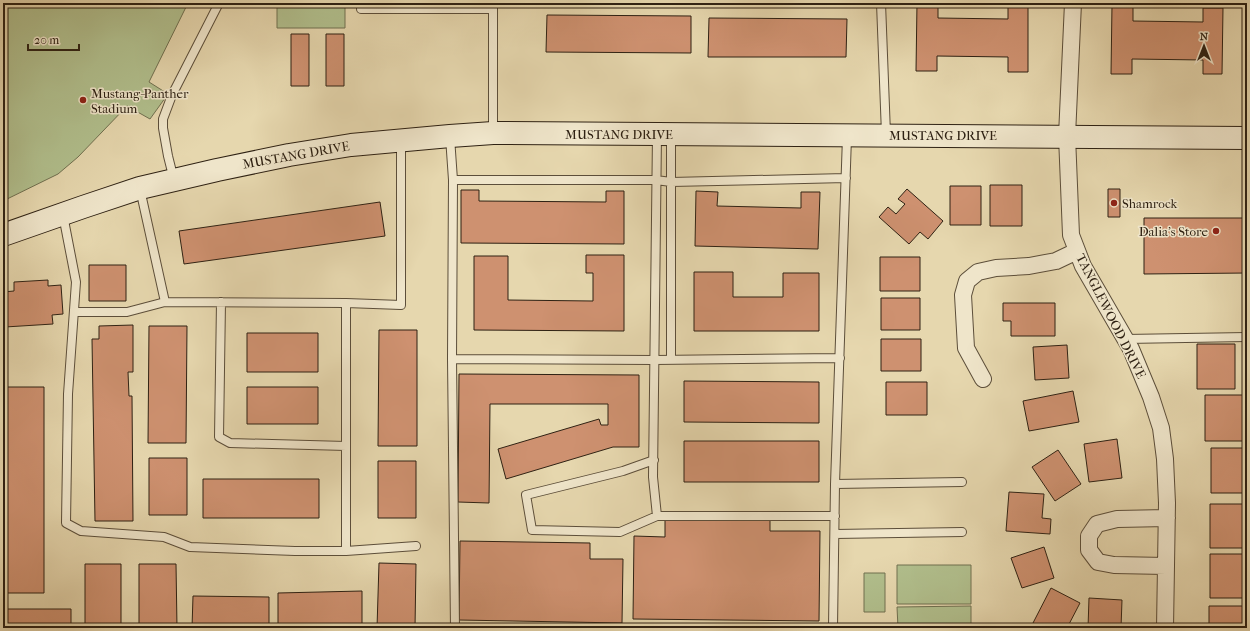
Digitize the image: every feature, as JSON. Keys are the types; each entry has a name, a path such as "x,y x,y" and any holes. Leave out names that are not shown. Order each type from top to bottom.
{"main road":[{"name":"MUSTANG DRIVE","path":"3,235 140,188 217,170 351,145 450,136 493,133 1247,138"}],"street":[{"name":"TANGLEWOOD DRIVE","path":"1073,3 1067,136 1071,235 1083,266 1131,349 1151,397 1161,428 1166,459 1167,518 1165,628"},
{"path":"983,379 966,348 963,295 967,281 978,272 996,268 1029,266 1056,261 1077,251"},
{"path":"1166,566 1114,566 1098,562 1089,550 1089,536 1098,524 1117,519 1167,518"}],"lane":[{"path":"174,180 163,128 163,118 172,95 219,3"},
{"path":"361,3 360,10 493,6 493,133"},
{"path":"881,3 886,135"},
{"path":"657,516 653,477 656,180 664,134"},
{"path":"664,134 671,182 671,359"},
{"path":"833,628 836,534 834,516 847,135"},
{"path":"450,136 453,180 452,359 455,628"},
{"path":"74,312 126,312 165,302 401,304 401,140"},
{"path":"453,180 656,180 671,182 846,178"},
{"path":"140,188 165,302"},
{"path":"63,214 76,282 68,394 66,523 81,531 164,537 190,547 295,551 346,551 416,546"},
{"path":"221,302 220,437 230,442 346,446"},
{"path":"346,303 346,551"},
{"path":"1125,339 1247,337"},
{"path":"452,359 655,360 840,358"},
{"path":"654,460 622,472 526,495 532,530 620,532 657,516 834,516"},
{"path":"836,484 962,482"},
{"path":"836,534 962,532"}],"green space":[{"name":"Mustang-Panther Stadium","path":"3,3 188,3 149,82 168,94 150,119 127,106 78,157 58,174 3,201"},
{"path":"277,3 345,3 345,28 277,28"},
{"path":"897,565 971,565 971,604 897,604"},
{"path":"864,573 885,573 885,612 864,612"},
{"path":"971,606 971,628 898,628 897,607"}],"building":[{"path":"917,3 938,4 938,18 1008,19 1008,3 1028,4 1028,72 1008,72 1008,57 937,56 937,71 916,71"},
{"path":"1112,5 1133,5 1133,21 1203,22 1203,8 1223,8 1222,74 1203,74 1203,60 1132,59 1132,74 1111,74"},
{"path":"547,15 691,16 691,53 546,52"},
{"path":"709,18 847,19 846,57 708,57"},
{"path":"291,34 309,34 309,86 291,86"},
{"path":"326,34 344,34 344,86 326,86"},
{"path":"990,185 1022,185 1022,226 990,226"},
{"path":"950,186 981,186 981,225 950,225"},
{"path":"907,189 943,221 928,239 920,232 909,244 879,217 888,207 896,214 905,204 898,199"},
{"name":"Shamrock","path":"1108,189 1120,189 1120,217 1108,217"},
{"path":"461,190 479,190 479,201 606,202 606,191 624,191 624,244 461,243"},
{"path":"696,191 718,192 717,206 801,208 801,192 820,192 818,249 695,246"},
{"path":"380,202 385,236 184,264 179,231"},
{"path":"1144,218 1247,218 1247,273 1144,274"},
{"path":"586,255 624,255 624,331 474,330 474,256 508,256 508,300 593,301 593,273 586,273"},
{"path":"880,257 920,257 920,291 880,291"},
{"path":"89,265 126,265 126,301 89,301"},
{"path":"694,272 733,272 733,297 783,297 783,273 819,273 819,331 694,331"},
{"path":"48,280 48,286 61,285 63,314 52,315 53,324 5,327 3,292 14,291 14,282"},
{"path":"881,298 920,298 920,330 881,330"},
{"path":"1003,303 1055,303 1055,336 1011,336 1011,321 1003,321"},
{"path":"133,325 133,372 128,372 129,396 132,396 133,521 95,521 92,339 99,339 99,326"},
{"path":"149,326 187,326 186,443 148,443"},
{"path":"379,330 417,330 417,446 378,446"},
{"path":"247,333 318,333 318,372 247,372"},
{"path":"881,339 921,339 921,371 881,371"},
{"path":"1197,344 1235,344 1235,389 1197,389"},
{"path":"1067,345 1069,378 1035,380 1033,347"},
{"path":"459,374 639,375 639,447 613,447 506,479 498,449 599,419 601,425 608,425 608,404 490,404 489,503 458,502"},
{"path":"684,381 819,382 819,423 684,422"},
{"path":"886,382 927,382 927,415 886,415"},
{"path":"3,387 44,387 44,593 3,593"},
{"path":"247,387 318,387 318,424 247,424"},
{"path":"1073,391 1079,422 1029,431 1023,401"},
{"path":"1205,395 1245,395 1245,441 1205,441"},
{"path":"1117,439 1122,478 1089,482 1084,444"},
{"path":"684,441 819,441 819,482 684,482"},
{"path":"1211,448 1247,448 1247,493 1211,493"},
{"path":"1058,450 1081,484 1055,501 1032,467"},
{"path":"149,458 187,458 187,515 149,515"},
{"path":"378,461 416,461 416,518 378,518"},
{"path":"203,479 319,479 319,518 203,518"},
{"path":"1009,492 1044,494 1042,518 1051,519 1050,534 1006,531"},
{"path":"1210,504 1247,504 1246,548 1210,548"},
{"path":"665,518 770,518 770,531 820,531 819,621 633,619 634,536 665,537"},
{"path":"460,541 590,543 590,559 623,559 622,623 459,620"},
{"path":"1044,547 1054,578 1022,588 1011,558"},
{"path":"1210,554 1245,554 1245,598 1210,598"},
{"path":"379,563 416,564 415,628 377,628"},
{"path":"85,564 121,564 121,628 85,628"},
{"path":"139,564 176,564 177,628 139,628"},
{"path":"1051,588 1080,603 1067,628 1043,628 1033,623"},
{"path":"362,591 362,628 278,628 278,593"},
{"path":"193,596 269,597 269,628 192,628"},
{"path":"1089,598 1122,600 1121,628 1088,628"},
{"path":"1209,606 1247,606 1247,628 1209,628"},
{"path":"3,609 71,609 71,628 3,628"}],"place":[{"name":"Mustang-Panther Stadium","path":"83,100"},
{"name":"Shamrock","path":"1114,203"},
{"name":"Dalia's Store","path":"1216,231"}]}
